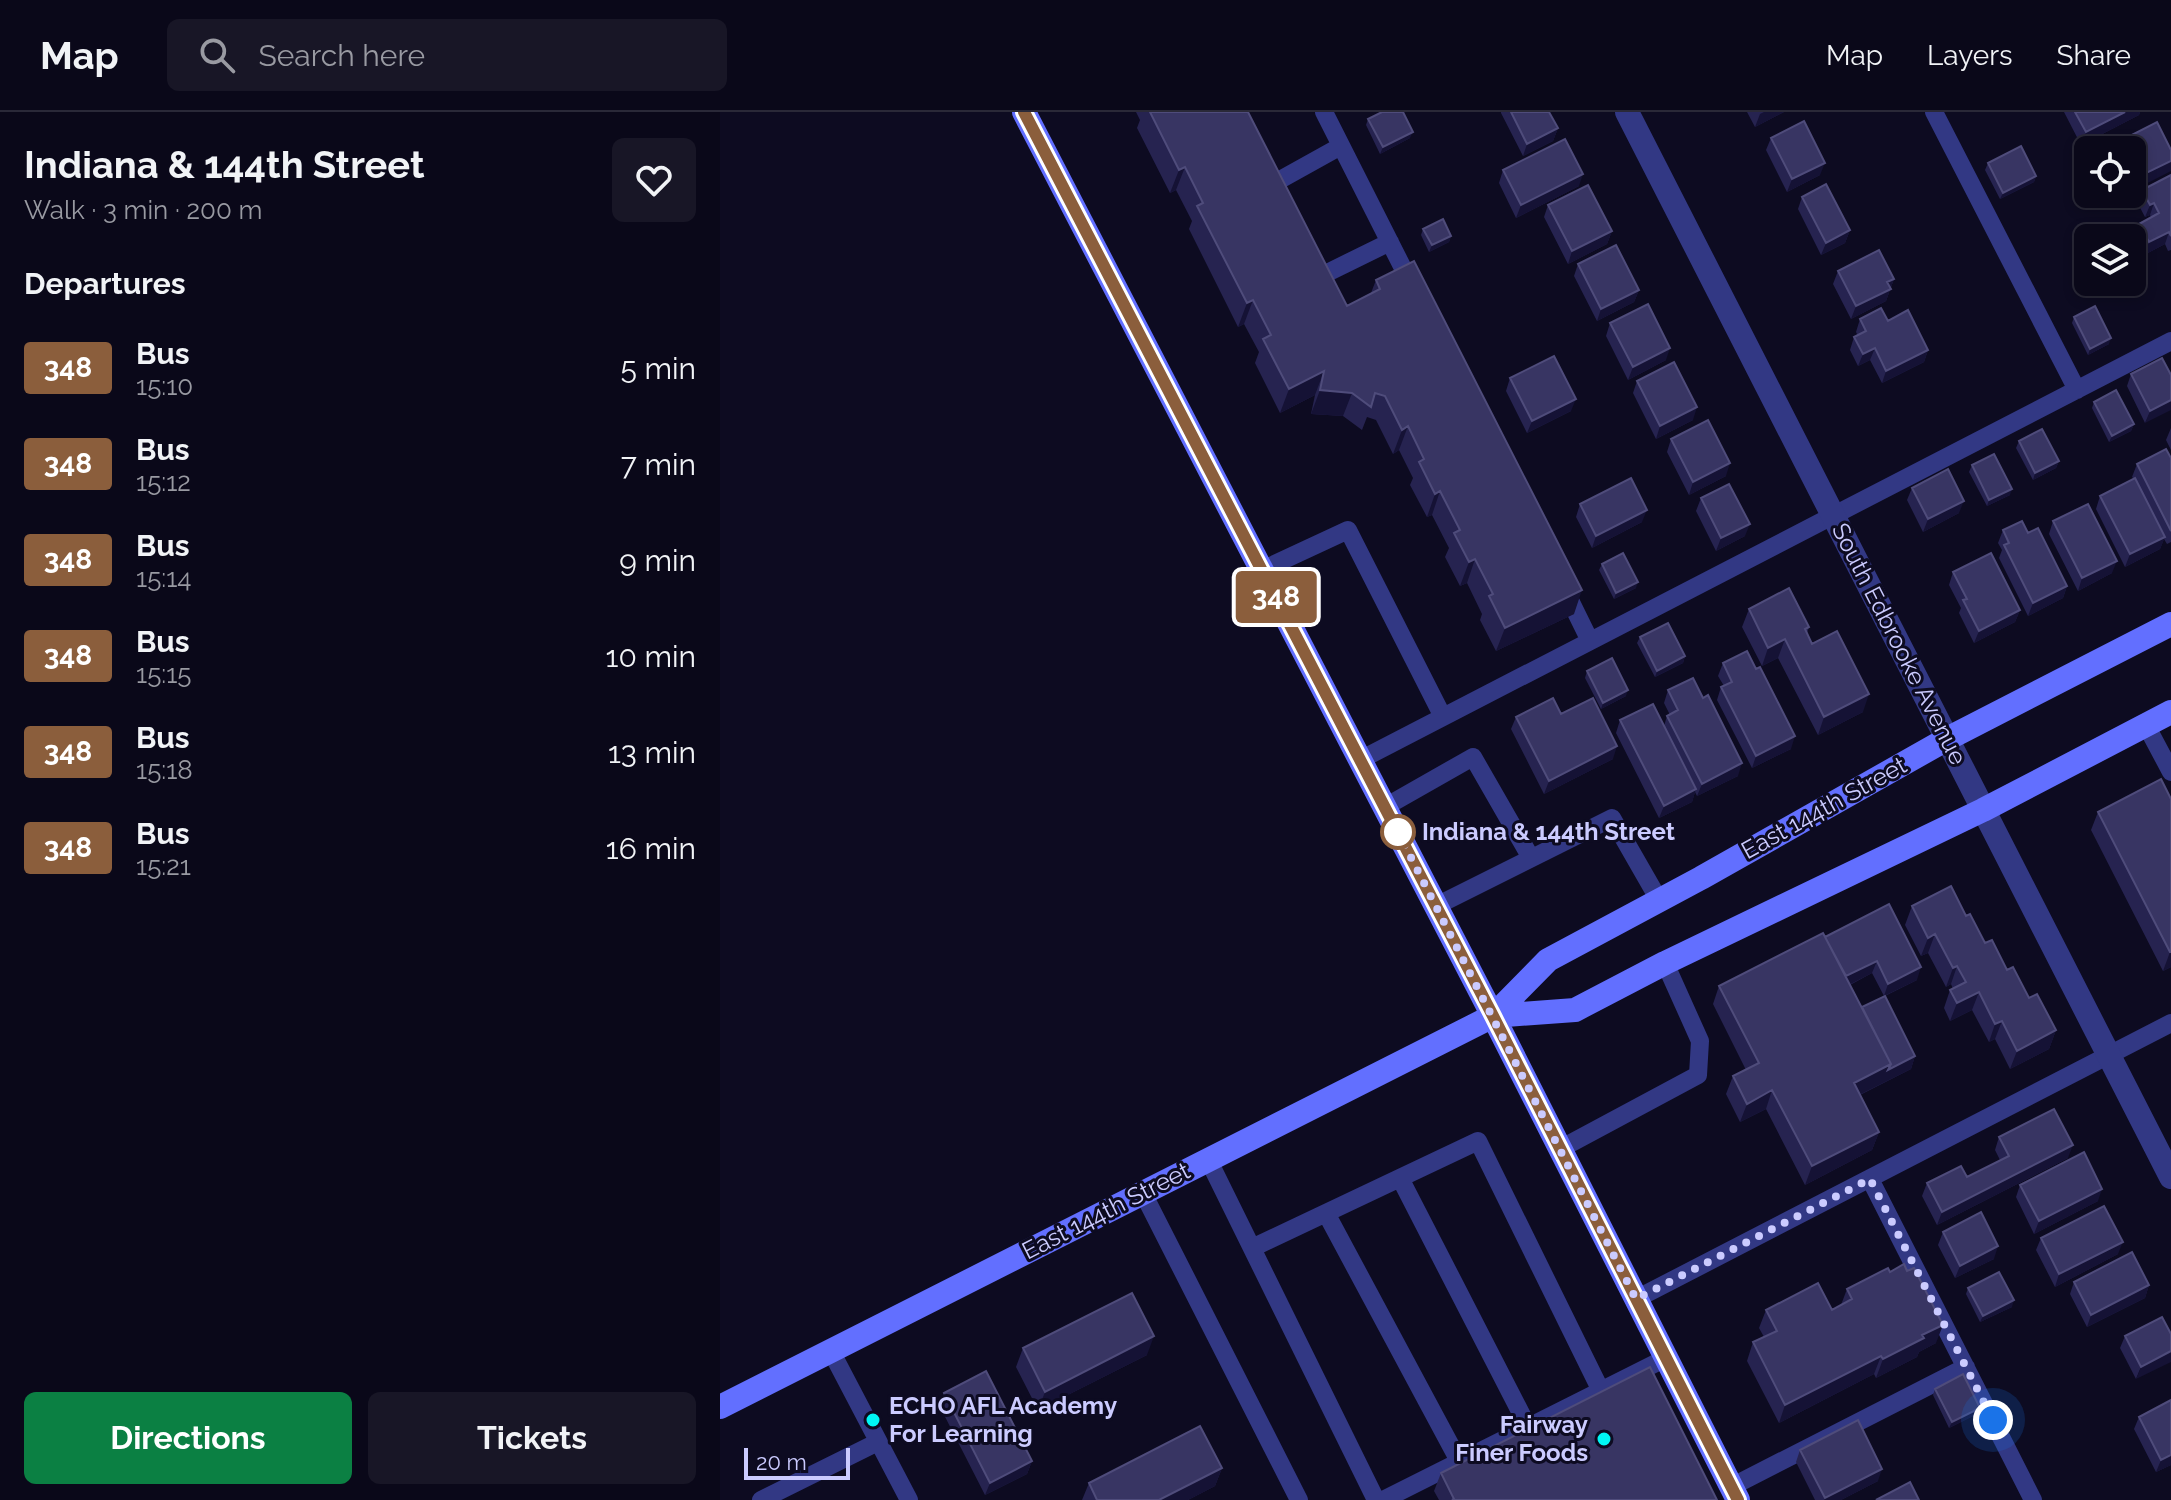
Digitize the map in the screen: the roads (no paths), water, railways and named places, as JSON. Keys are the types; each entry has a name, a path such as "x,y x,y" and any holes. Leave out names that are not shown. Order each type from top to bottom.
{"street":[{"path":"1024,112 1493,1016 1734,1494"},
{"name":"South Edbrooke Avenue","path":"1627,112 2171,1177"},
{"name":"East 144th Street","path":"720,1407 1493,1016 1548,960 1947,739 2171,624"},
{"name":"East 144th Street","path":"1493,1016 1575,1010 1665,963 1983,810 2171,712"}],"lane":[{"path":"1324,112 1418,299"},
{"path":"1934,112 2077,390"},
{"path":"1278,181 1341,146"},
{"path":"1325,274 1390,242"},
{"path":"1360,760 2171,341"},
{"path":"1262,570 1348,530 1443,717"},
{"path":"1555,570 1590,641"},
{"path":"2146,725 2171,772"},
{"path":"1385,807 1473,757 1531,858"},
{"path":"1436,906 1612,818 1659,900"},
{"path":"1560,1149 1698,1075 1700,1041 1665,963"},
{"path":"1636,1299 2171,1023"},
{"path":"1252,1248 1478,1141 1601,1391"},
{"path":"1208,1159 1376,1500"},
{"path":"1400,1178 1528,1427"},
{"path":"1870,1179 2033,1500"},
{"path":"1143,1193 1299,1500"},
{"path":"1326,1213 1459,1461"},
{"path":"831,1351 909,1500"},
{"path":"1383,1500 1666,1358"},
{"path":"1734,1494 1966,1367"},
{"path":"761,1500 878,1442"}],"place":[{"name":"Indiana & 144th Street","path":"1398,832"},
{"name":"ECHO AFL Academy For Learning","path":"873,1420"},
{"name":"Fairway Finer Foods","path":"1604,1439"}]}
